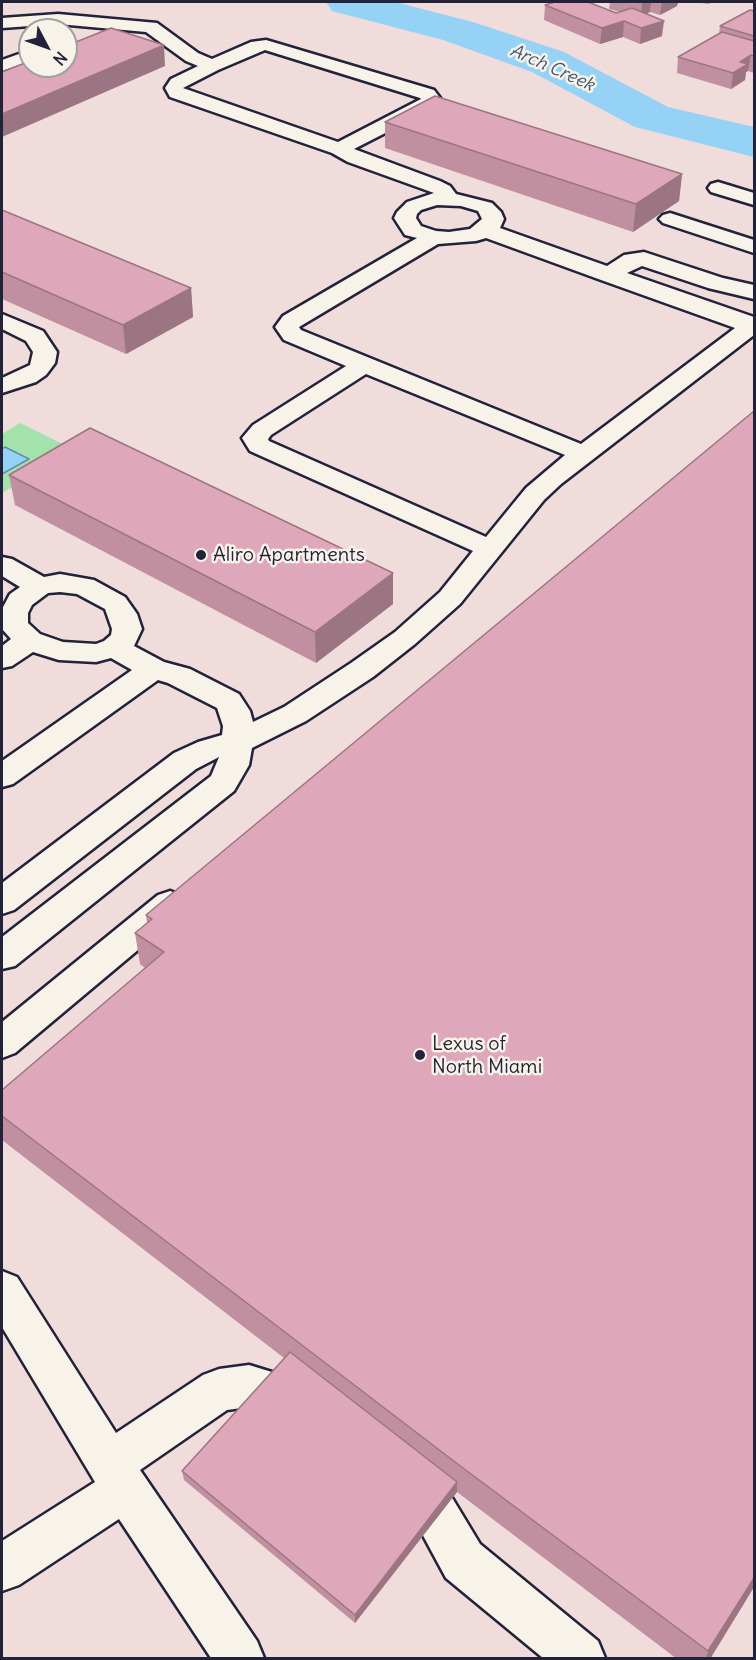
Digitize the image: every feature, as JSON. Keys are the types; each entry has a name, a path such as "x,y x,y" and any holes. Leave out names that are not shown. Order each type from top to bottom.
{"lane":[{"path":"2,23 50,19 151,27 192,57 212,66"},
{"path":"78,36 109,23"},
{"path":"339,148 429,103 431,98 427,94 266,45 257,46 212,66 174,88 177,93 339,148 355,158 433,185 443,190 449,199"},
{"path":"2,66 18,60"},
{"path":"718,188 754,199"},
{"path":"449,199 475,202 485,207 493,219 492,225 485,230 463,237 434,237 413,230 405,218 407,212 424,202 449,199"},
{"path":"670,219 754,247"},
{"path":"485,230 753,325"},
{"path":"434,237 291,321 287,327 292,335 584,454"},
{"path":"609,275 632,260 644,259 716,283 754,292"},
{"path":"2,321 35,336 45,352 44,363 38,370 27,377 2,386"},
{"path":"2,901 186,761 209,749 238,742 295,714 362,670 405,638 450,598 535,494 753,325"},
{"path":"365,364 262,430 255,438 259,446 491,549"},
{"path":"2,565 40,586"},
{"path":"60,583 84,586 115,603 123,614 127,629 124,639 114,648 96,653 59,651 30,640 14,626 14,613 20,600 40,586 60,583"},
{"path":"2,659 30,640"},
{"path":"2,910 14,942 223,783 233,765 238,742 235,711 228,700 179,676 153,669 114,648"},
{"path":"2,776 153,669"},
{"path":"2,1043 194,884"},
{"path":"2,1290 117,1477 240,1659"},
{"path":"2,1568 117,1477 219,1389 249,1386 282,1395 327,1430"},
{"path":"372,1464 435,1512 463,1561 581,1659"}],"green space":[{"path":"20,423 75,450 2,493 2,434"}],"water":[{"path":"5,447 29,459 2,474 2,449"}],"building":[{"path":"555,2 588,2 616,13 632,8 664,21 641,28 624,21 602,28 545,5"},
{"path":"750,10 754,11 754,36 720,26"},
{"path":"111,28 164,45 2,114 2,72 18,66 18,78 78,78 78,41"},
{"path":"722,32 754,41 754,56 751,55 740,62 748,64 733,73 678,57"},
{"path":"435,96 682,174 636,204 385,122"},
{"path":"2,210 191,288 123,325 2,272"},
{"name":"Lexus of North Miami","path":"754,411 754,1578 708,1651 459,1465 2,1116 2,1090 164,952 135,933 152,919 146,915"},
{"name":"Aliro Apartments","path":"90,428 393,573 315,632 9,475"},
{"path":"290,1352 457,1482 355,1615 182,1471"}],"waterway":[{"name":"Arch Creek","path":"347,2 458,31 548,62 652,117 754,142"}],"place":[{"name":"Aliro Apartments","path":"201,555"},
{"name":"Lexus of North Miami","path":"420,1055"}]}
